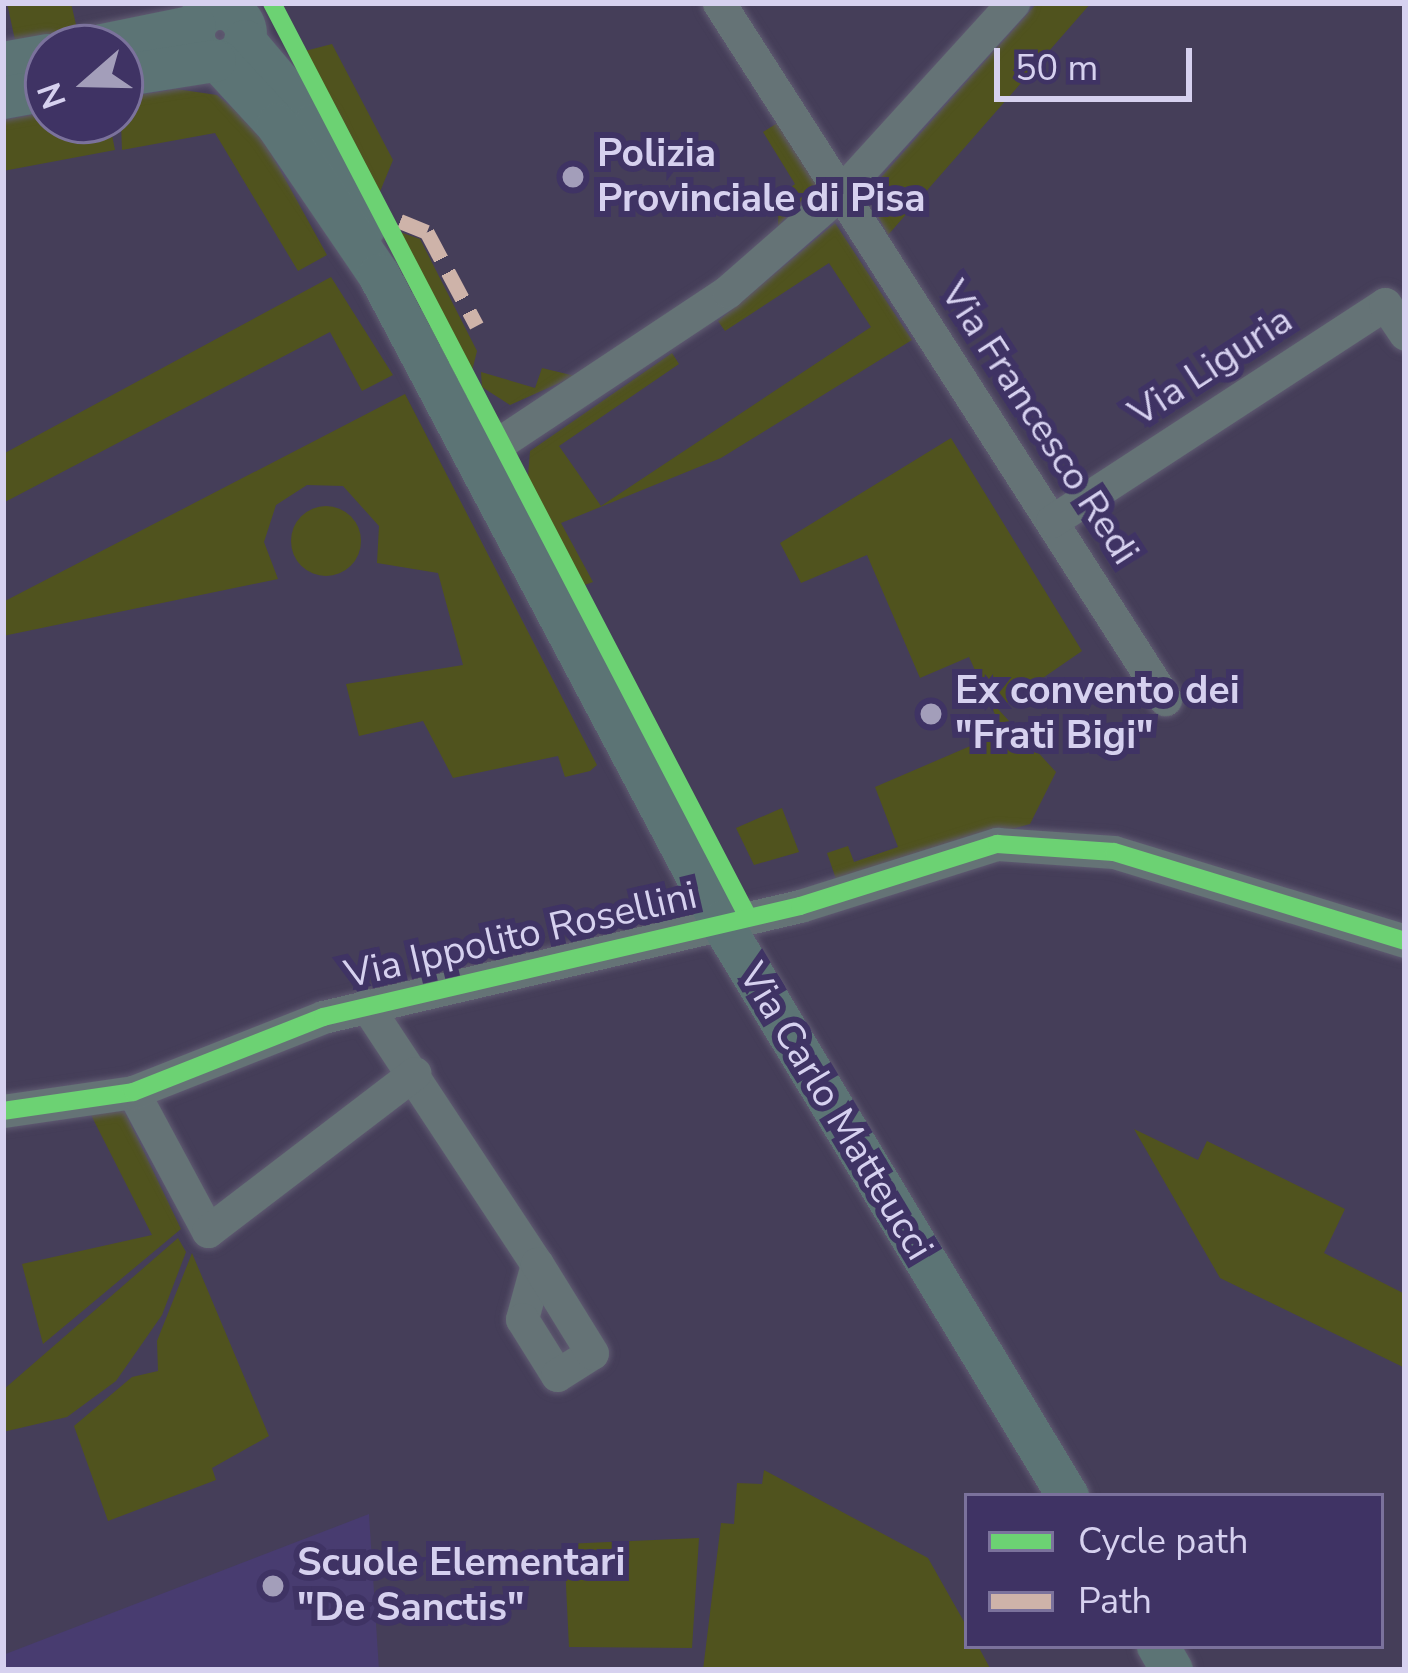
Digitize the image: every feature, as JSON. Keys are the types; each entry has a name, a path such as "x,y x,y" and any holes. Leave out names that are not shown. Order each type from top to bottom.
{"main road":[{"path":"144,39 219,28"},
{"path":"144,64 219,28"},
{"name":"Via Carlo Matteucci","path":"219,28 325,141 379,275 721,922 1066,1493"}],"street":[{"name":"Via Francesco Redi","path":"719,3 1165,699"},
{"path":"467,444 504,440 696,317 842,192 1012,3"},
{"name":"Via Liguria","path":"1052,521 1385,304 1405,334"},
{"name":"Via Ippolito Rosellini","path":"3,1111 133,1092 366,1005 721,922 1011,843 1114,852 1405,941"},
{"name":"Via Ippolito Rosellini","path":"366,1005 416,1073 537,1264"},
{"path":"133,1092 208,1231 416,1073"}],"shaded area":[{"name":"Scuole Elementari \"De Sanctis\"","path":"369,1514 379,1670 3,1670 3,1655"}],"green space":[{"path":"7,3 71,3 76,24 24,24 24,38 15,40"},
{"path":"1037,3 1091,3 888,235 866,194"},
{"path":"332,44 393,160 379,194 305,51"},
{"path":"176,89 217,95 257,128 327,255 298,271 215,133 122,150 122,144 144,144 144,94"},
{"path":"24,116 24,144 114,144 115,150 3,171 3,120"},
{"path":"779,122 817,184 778,226 779,196 795,184 763,132"},
{"path":"835,223 912,340 721,458 561,523 593,582 582,586 528,477 530,451 672,353 679,364 559,446 601,506 871,327 829,263 725,331 718,321"},
{"path":"397,231 420,239 477,351 472,371"},
{"path":"331,277 393,375 362,391 330,332 3,503 3,454"},
{"path":"542,368 575,376 510,405 482,387 481,372 535,388"},
{"path":"405,394 597,765 590,771 565,777 558,756 453,778 423,721 359,736 346,684 463,665 438,573 377,563 379,526 343,486 307,485 276,505 264,542 278,579 3,636 3,602"},
{"path":"951,438 1082,651 998,709 1056,772 1030,824 836,879 827,853 848,846 854,862 898,847 875,787 1003,732 969,657 920,678 867,555 801,583 780,543"},
{"path":"326,506 351,516 361,541 351,566 326,576 301,566 291,541 301,516"},
{"path":"782,808 799,852 754,865 736,828"},
{"path":"123,1108 181,1229 43,1344 22,1264 152,1235 90,1113"},
{"path":"1134,1129 1198,1160 1207,1141 1345,1209 1324,1253 1405,1294 1405,1368 1220,1278"},
{"path":"178,1238 186,1252 162,1315 116,1381 67,1417 3,1432 3,1390"},
{"path":"192,1253 269,1436 212,1468 216,1480 108,1521 74,1426 132,1377 158,1371 157,1341"},
{"path":"764,1470 928,1558 964,1622 964,1649 980,1649 991,1670 703,1670 721,1523 734,1524 737,1483 762,1484"},
{"path":"699,1538 692,1648 569,1647 564,1544"}],"marked path":[{"path":"400,221 427,232 477,326"}],"cycle path":[{"path":"272,3 747,915"},
{"path":"3,1111 133,1092 323,1017 800,906 997,844 1114,852 1405,941"}],"place":[{"name":"Polizia Provinciale di Pisa","path":"573,177"},
{"name":"Ex convento dei \"Frati Bigi\"","path":"931,714"},
{"name":"Scuole Elementari \"De Sanctis\"","path":"273,1586"}]}
